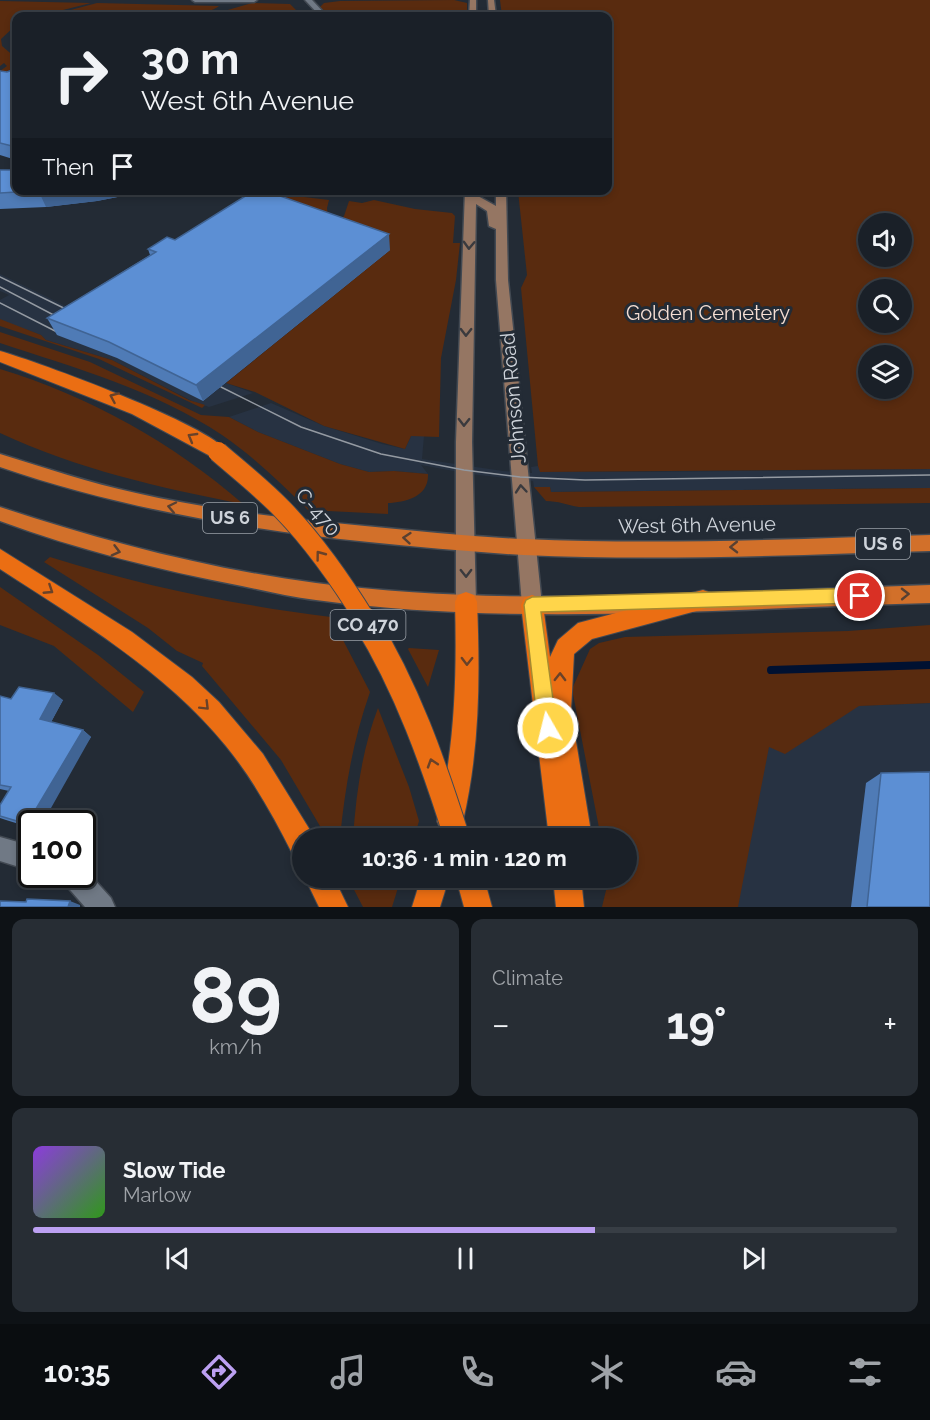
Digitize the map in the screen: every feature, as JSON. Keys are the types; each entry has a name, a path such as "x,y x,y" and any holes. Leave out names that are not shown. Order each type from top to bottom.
{"highway":[{"name":"C-470","path":"0,356 98,390 145,411 218,452 269,497 311,543 344,587 378,641 429,752 454,828"},
{"name":"US 6","path":"0,460 105,493 191,511 281,526 465,543"},
{"path":"0,514 66,537 194,570 322,593 532,605 930,594"},
{"name":"West 6th Avenue","path":"465,543 526,547 653,549 930,543"},
{"path":"0,558 121,636 200,701 233,736 266,779 294,828"},
{"path":"578,828 560,711 561,658 566,647 586,630 703,600"},
{"path":"448,828 456,798 466,736 466,602"},
{"path":"532,605 561,828"},
{"path":"324,888 334,907"},
{"path":"426,907 432,888"},
{"path":"473,888 478,907"},
{"path":"568,888 570,907"},
{"path":"578,907 579,888"}],"main road":[{"path":"466,602 464,442 471,195"},
{"path":"474,195 493,209 502,280"},
{"name":"Johnson Road","path":"501,195 502,280 532,605"}],"street":[{"path":"195,0 254,0"},
{"path":"304,10 301,3 307,0 320,12"},
{"path":"0,849 18,855"},
{"path":"86,888 102,907"}],"shaded area":[{"path":"0,274 86,316 117,358 203,401 226,383 253,393 209,407 192,401 112,360 46,340 41,335 3,322 0,319 0,300 9,295 0,291"},
{"path":"271,403 324,426 405,449 411,436 424,436 422,459 503,471 532,473 531,467 538,466 541,472 930,469 930,488 551,492 550,487 534,487 533,481 470,474 421,465 428,474 394,471 369,472 340,464 258,432 229,417"},
{"path":"930,703 930,907 660,907 693,712"}],"green space":[{"path":"454,0 467,3 467,12 326,12 320,7 324,3"},
{"name":"Golden Cemetery","path":"500,0 930,0 930,469 540,472 521,288 527,275 518,195 612,195 612,12 502,12"},
{"path":"0,1 91,3 55,12 12,12 12,29 1,39 2,46 12,55 12,69 5,72 0,71 7,66 4,63 0,66"},
{"path":"97,3 219,6 206,12 63,12"},
{"path":"252,3 290,4 298,12 221,12"},
{"path":"274,195 294,195 329,200 328,218"},
{"path":"374,200 415,209 452,213 455,216 453,243 460,243 456,280 441,358 439,437 411,436 405,449 324,426 255,392 226,383 390,250 339,222 344,216 349,201 362,203"},
{"path":"0,319 41,335 46,340 112,360 189,400 205,405 202,408 99,359 0,326"},
{"path":"0,332 90,362 201,415 229,417 258,432 340,464 369,472 394,471 428,474 425,488 415,497 388,503 388,514 308,510 245,452 196,419 170,405 86,371 0,343"},
{"path":"0,369 66,393 129,424 188,461 243,504 119,476 59,457 0,433"},
{"path":"534,487 550,487 551,492 930,488 930,503 579,507 546,501"},
{"path":"50,557 119,577 189,593 260,607 331,617 370,692 350,764 341,828 321,828 281,760 202,666 203,663 177,651 148,628 44,562"},
{"path":"0,587 98,655 144,692 133,712 54,646 0,625"},
{"path":"930,625 930,703 859,706 785,754 769,747 738,907 602,907 607,888 637,888 637,828 599,828 572,689 590,649 599,643 625,637 848,631"},
{"path":"408,649 439,650 428,687"},
{"path":"378,708 409,787 419,821 417,828 354,828 361,772"},
{"path":"353,888 398,888 392,907 363,907"}],"building":[{"path":"12,70 12,146 0,143 0,71"},
{"path":"0,170 12,170 12,192 0,193"},
{"path":"247,195 277,195 389,234 196,385 109,342 47,318 156,252 148,249 167,237 175,240"},
{"path":"19,687 54,693 40,719 83,730 35,810 18,810 18,821 0,816 0,805 11,787 0,785 0,696 11,699"},
{"path":"930,772 930,907 867,907 881,773"},
{"path":"27,899 70,901 68,907 0,907 0,901 26,902"}],"waterway":[{"path":"771,670 930,665"}],"tram line":[{"path":"0,277 78,315"},
{"path":"0,287 67,322"},
{"path":"0,303 59,333"},
{"path":"221,387 301,427 381,454 464,470 520,477 585,480 930,475"}],"route":[{"path":"548,728 532,605 860,596"}]}
